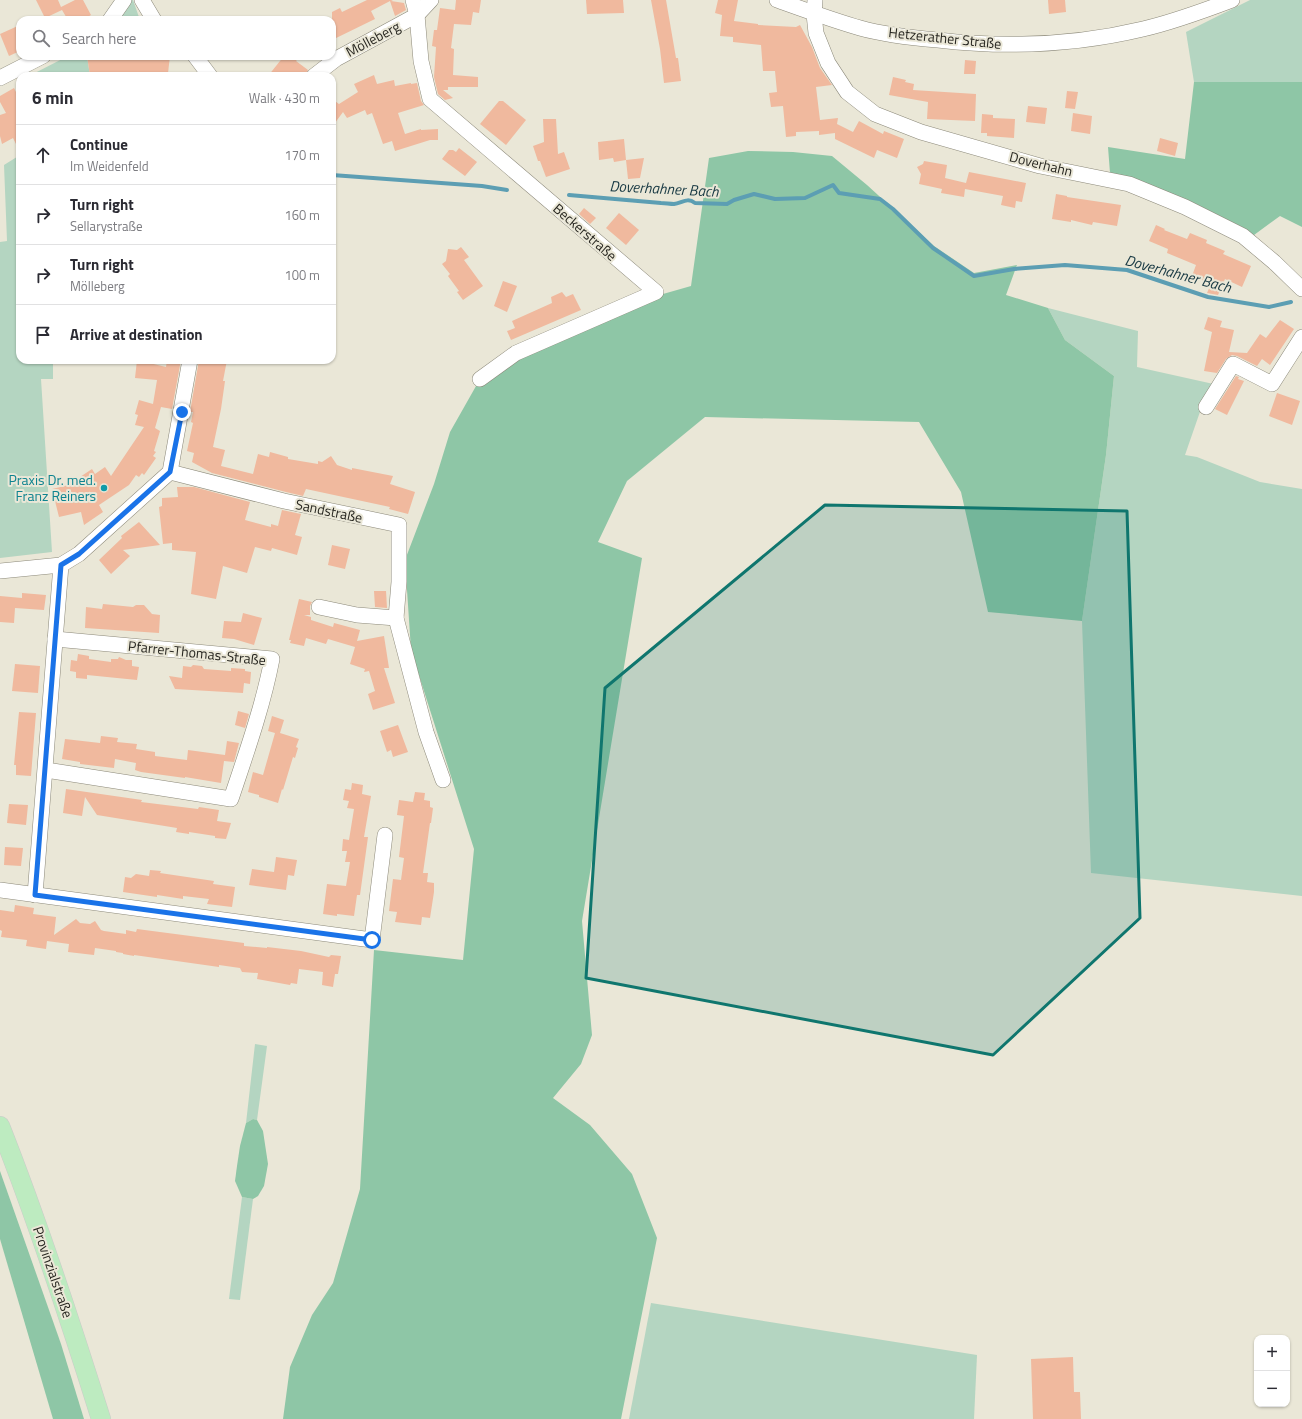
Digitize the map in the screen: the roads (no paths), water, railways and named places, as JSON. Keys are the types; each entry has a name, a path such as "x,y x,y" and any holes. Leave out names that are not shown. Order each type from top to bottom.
{"main road":[{"name":"Provinzialstraße","path":"0,1126 13,1158 76,1339 101,1419"}],"street":[{"path":"113,16 124,0"},
{"path":"142,0 152,16"},
{"path":"413,0 417,15"},
{"name":"Mölleberg","path":"336,58 417,15 431,0"},
{"name":"Hetzerather Straße","path":"777,0 815,7 862,28 917,38 972,44 1020,45 1085,40 1143,29 1232,0"},
{"name":"Doverhahn","path":"815,7 816,34 828,63 847,92 875,114 921,132 1034,164 1129,184 1185,207 1243,236 1274,262 1302,289"},
{"name":"Beckerstraße","path":"417,15 421,61 430,99 656,292 516,353 480,379"},
{"path":"0,78 35,60"},
{"path":"198,60 207,72"},
{"name":"Mölleberg","path":"317,72 333,60"},
{"path":"1206,407 1233,364 1272,384 1302,337"},
{"path":"0,571 61,565 79,554 170,472 189,364"},
{"name":"Sandstraße","path":"170,472 284,501 399,525 399,582 396,618 426,732 444,780"},
{"path":"35,895 61,565"},
{"path":"319,608 356,615 396,618"},
{"name":"Pfarrer-Thomas-Straße","path":"46,770 231,799 245,759 272,660 54,639"},
{"path":"0,890 372,940 385,835"}],"waterway":[{"name":"Doverhahner Bach","path":"336,175 482,186 507,190"},
{"name":"Doverhahner Bach","path":"569,195 672,204 687,200 695,203 727,204 734,200 754,194 775,199 805,198 833,185 839,193 880,199 893,209 933,248 974,276 1014,269 1065,265 1127,270 1208,297 1269,307 1291,302"}],"place":[{"name":"Praxis Dr. med. Franz Reiners","path":"104,488"}]}
